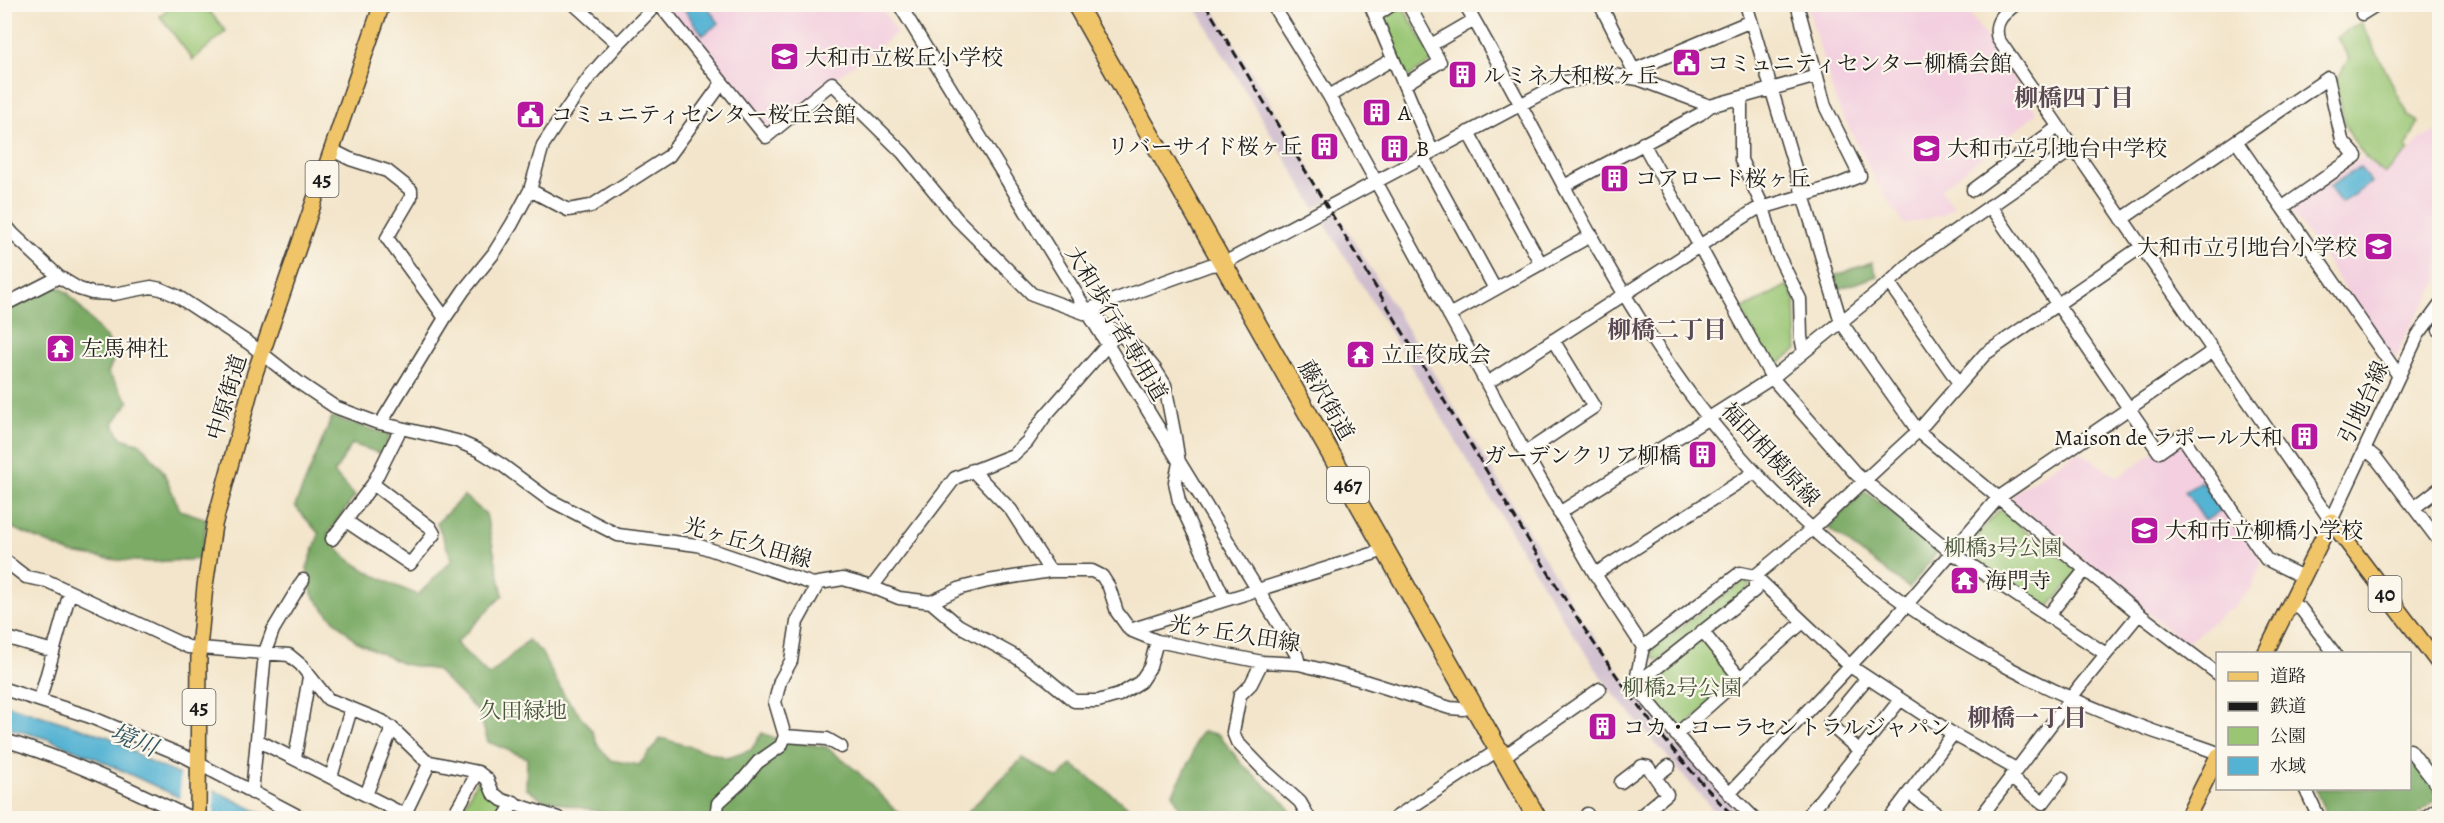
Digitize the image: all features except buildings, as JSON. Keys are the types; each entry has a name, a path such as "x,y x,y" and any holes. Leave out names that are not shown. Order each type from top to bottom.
{"highway":[{"name":"藤沢街道","path":"1076,4 1536,819"}],"main road":[{"name":"中原街道","path":"198,819 199,649 203,595 214,525 261,354 382,4"},
{"path":"2266,652 2331,521"},
{"name":"40","path":"2331,521 2439,665"},
{"path":"2187,819 2216,757"}],"street":[{"path":"574,4 618,44"},
{"path":"381,423 445,318 494,253 530,190 543,145 590,76 658,4 766,137 832,83 903,153 957,219 1032,294 1087,314 1118,333 1142,353 1165,385 1179,463 1175,482 1179,501 1225,600"},
{"name":"大和歩行者専用道","path":"899,4 1257,590 1297,656 1299,664"},
{"path":"1272,4 1329,96 1559,513 1595,574 1643,647"},
{"path":"1393,4 1373,10 1404,85 1427,154 1495,289"},
{"path":"1404,85 1440,62 1408,4"},
{"name":"福田相模原線","path":"1466,4 1624,294 1660,351 1710,419 1755,472 1812,529 1860,570 1906,605 1995,660 2071,698 2216,755"},
{"path":"1600,4 1636,75"},
{"path":"1746,4 1840,322 1918,431 2139,614 2216,673"},
{"path":"1487,383 1763,207 1804,196 1860,176 1825,106 1797,4"},
{"path":"2016,4 1999,20 1996,33 1998,39 2331,521"},
{"path":"2362,14 2378,4"},
{"path":"1431,45 1474,20"},
{"path":"1636,75 1751,21"},
{"path":"1329,96 1393,59"},
{"path":"1102,324 1092,308 1210,265 1222,264 1543,91 1573,79 1606,75 1636,75 1710,106"},
{"path":"1564,186 1700,114 1710,106 1817,76"},
{"path":"2122,219 2328,78 2342,140 2356,156 2283,207"},
{"path":"530,190 568,210 591,206 669,156 722,83"},
{"path":"1742,98 1742,160 1763,207 1776,251 1800,299 1801,338 1804,352"},
{"path":"1973,190 2058,127"},
{"path":"1468,132 1540,264"},
{"path":"2236,141 2399,376"},
{"path":"1643,143 1772,378 1864,482 1951,552 2106,654"},
{"path":"1559,513 1772,378 1889,283 1917,257 2073,149"},
{"path":"332,150 387,171 411,190 411,197 387,238 445,318"},
{"path":"1990,206 2159,452 2182,436 2266,559 2303,578"},
{"name":"光ヶ丘久田線","path":"4,223 59,277 78,289 92,293 119,294 151,287 177,296 250,344 335,407 381,423 457,441 478,450 548,499 618,535 698,545 818,584 843,579 899,598 931,602"},
{"path":"1449,315 1592,235"},
{"path":"1755,576 1812,529 1918,431 1985,354 2141,247"},
{"path":"4,305 59,277"},
{"path":"1889,283 1959,383"},
{"name":"引地台線","path":"2331,521 2418,334 2439,305"},
{"path":"872,587 912,531 955,478 1013,455 1027,442 1045,416 1118,333"},
{"path":"1525,453 1594,407 1553,340"},
{"path":"1729,794 1906,605 1998,498 2213,351"},
{"path":"332,539 373,484 401,428"},
{"path":"2365,449 2376,458 2439,542"},
{"path":"972,470 1011,510 1050,571"},
{"path":"1595,574 1755,472"},
{"path":"346,520 410,564 434,534 430,526 373,484"},
{"path":"2414,508 2439,488"},
{"path":"1157,642 1150,667 1140,682 1119,695 1098,701 1074,701 1013,655 958,625 931,602 961,588 979,583 1050,571 1092,571 1102,576 1116,612 1130,630 1385,550"},
{"path":"4,560 26,578 46,581 124,616 164,637 199,649 289,655 301,665 309,678 328,699 382,721 430,762 478,772 487,779 493,793 502,800 514,802 558,819"},
{"path":"2048,616 2085,570"},
{"path":"1635,684 1643,647 1740,573 1755,576 1850,666 2013,773 2043,803 2062,778"},
{"path":"1635,684 1755,590 1755,576"},
{"path":"252,793 265,652 273,630 303,580"},
{"path":"716,819 718,803 742,781 758,762 781,746 785,735 775,702 780,681 791,661 797,622 818,584"},
{"path":"40,699 69,592"},
{"path":"2290,603 2301,609 2332,652"},
{"path":"1980,819 2071,698 2139,614"},
{"path":"1676,735 1803,622"},
{"name":"光ヶ丘久田線","path":"1130,630 1157,642 1262,662 1299,664 1358,679 1450,708 1463,710 1473,707"},
{"path":"1702,631 1740,678"},
{"path":"4,637 53,651"},
{"path":"1262,662 1251,684 1240,695 1233,732 1237,742 1299,802 1309,819"},
{"path":"295,758 309,678"},
{"path":"1860,751 1828,724 1867,678"},
{"path":"1635,684 1676,735 1754,819"},
{"path":"4,689 88,716 302,819"},
{"path":"1395,819 1501,754 1600,689"},
{"path":"1806,819 1900,700"},
{"path":"331,777 351,710"},
{"path":"366,795 392,728"},
{"path":"1890,819 1953,734"},
{"path":"785,735 827,739 841,747"},
{"path":"4,740 78,765 131,788 190,819"},
{"path":"256,740 406,817 430,762"},
{"path":"2411,753 2439,789"},
{"path":"1621,782 1642,766 1648,767 1667,794 1638,819"},
{"path":"1655,777 1669,766"},
{"path":"452,819 478,772"},
{"path":"2305,790 2319,819"},
{"path":"1909,793 1942,819"},
{"path":"504,819 514,802"},
{"path":"2424,819 2439,807"}],"shaded area":[{"name":"大和市立桜丘小学校","path":"671,4 880,5 897,33 830,82 766,135 667,9"},
{"path":"1194,5 1211,5 1329,200 1315,208"},
{"name":"大和市立引地台中学校","path":"1807,5 1964,5 2037,113 1940,190 1954,206 1943,215 1904,224 1876,182 1836,102"},
{"name":"大和市立引地台小学校","path":"2439,130 2439,282 2409,328 2395,360 2292,213 2293,207 2362,157 2385,175 2405,154 2408,155 2423,135 2425,137"},
{"path":"1336,211 1577,612 1623,677 1676,744 1744,818 1720,818 1608,687 1564,620 1322,219"},
{"name":"大和市立柳橋小学校","path":"2182,443 2261,560 2251,588 2239,602 2187,642 2183,642 2012,501 2013,494 2078,451 2118,477 2156,451"}],"green space":[{"path":"173,5 204,5 226,31 193,60 160,16"},
{"path":"1402,5 1434,60 1407,78 1380,17"},
{"path":"2361,22 2409,116 2418,122 2406,148 2409,151 2385,174 2363,154 2350,134 2335,83 2349,58 2337,38"},
{"path":"1872,262 1877,276 1836,290 1831,277"},
{"path":"55,285 68,293 117,351 108,373 129,402 113,423 121,438 141,444 163,471 180,510 207,519 201,559 153,562 117,560 71,553 5,525 4,312"},
{"path":"1788,285 1795,300 1797,350 1772,368 1741,310"},
{"name":"久田緑地","path":"332,417 390,435 382,454 352,444 334,473 355,496 328,533 344,556 363,569 418,595 452,560 437,523 464,496 486,514 503,595 456,643 489,676 528,640 541,652 564,695 593,732 597,744 610,760 639,765 661,738 728,758 751,750 762,733 779,740 826,747 857,771 906,818 628,818 542,799 526,788 527,758 488,742 479,713 436,670 403,664 357,642 328,614 312,594 307,568 319,534 295,506"},
{"path":"1864,490 1938,551 1909,588 1828,528"},
{"name":"柳橋3号公園","path":"1999,510 2079,571 2048,608 1962,553"},
{"path":"1745,580 1751,586 1661,659 1656,660 1650,654 1657,644"},
{"name":"柳橋2号公園","path":"1702,631 1740,678 1676,735 1635,685"},
{"path":"1203,731 1219,735 1242,764 1286,804 1294,818 1180,818 1182,814 1173,793 1191,759 1196,740"},
{"path":"2411,756 2439,792 2439,797 2413,818 2328,818 2315,790 2411,790"},
{"path":"1023,758 1058,778 1072,765 1143,818 961,818"},
{"path":"482,779 505,803 501,818 458,818 477,780"}],"water":[{"path":"681,5 706,5 719,23 703,35"},
{"path":"2360,167 2371,183 2341,203 2329,187"},
{"path":"2201,481 2221,510 2205,521 2185,491"},
{"path":"4,704 109,737 148,761 271,818 219,818 91,756 48,739 5,727"}],"pier":[{"path":"180,771 214,787 214,817 180,801"}],"railway":[{"path":"1205,4 1587,633 1656,728 1735,818"}],"place":[{"name":"大和市立桜丘小学校","path":"784,57"},
{"name":"コミュニティセンター柳橋会館","path":"1686,63"},
{"name":"ルミネ大和桜ヶ丘","path":"1462,75"},
{"name":"A","path":"1377,112"},
{"name":"コミュニティセンター桜丘会館","path":"530,114"},
{"name":"リバーサイド桜ヶ丘","path":"1324,146"},
{"name":"B","path":"1395,148"},
{"name":"大和市立引地台中学校","path":"1926,148"},
{"name":"コアロード桜ヶ丘","path":"1614,178"},
{"name":"大和市立引地台小学校","path":"2378,247"},
{"name":"左馬神社","path":"60,348"},
{"name":"立正佼成会","path":"1360,354"},
{"name":"Maison de ラポール大和","path":"2304,437"},
{"name":"ガーデンクリア柳橋","path":"1702,455"},
{"name":"大和市立柳橋小学校","path":"2144,530"},
{"name":"海門寺","path":"1964,580"},
{"name":"コカ・コーラセントラルジャパン","path":"1602,727"}],"district":[{"name":"柳橋四丁目","path":"2074,98"},
{"name":"柳橋二丁目","path":"1667,330"},
{"name":"柳橋一丁目","path":"2027,718"}],"water label":[{"name":"境川","path":"134,740"}]}
